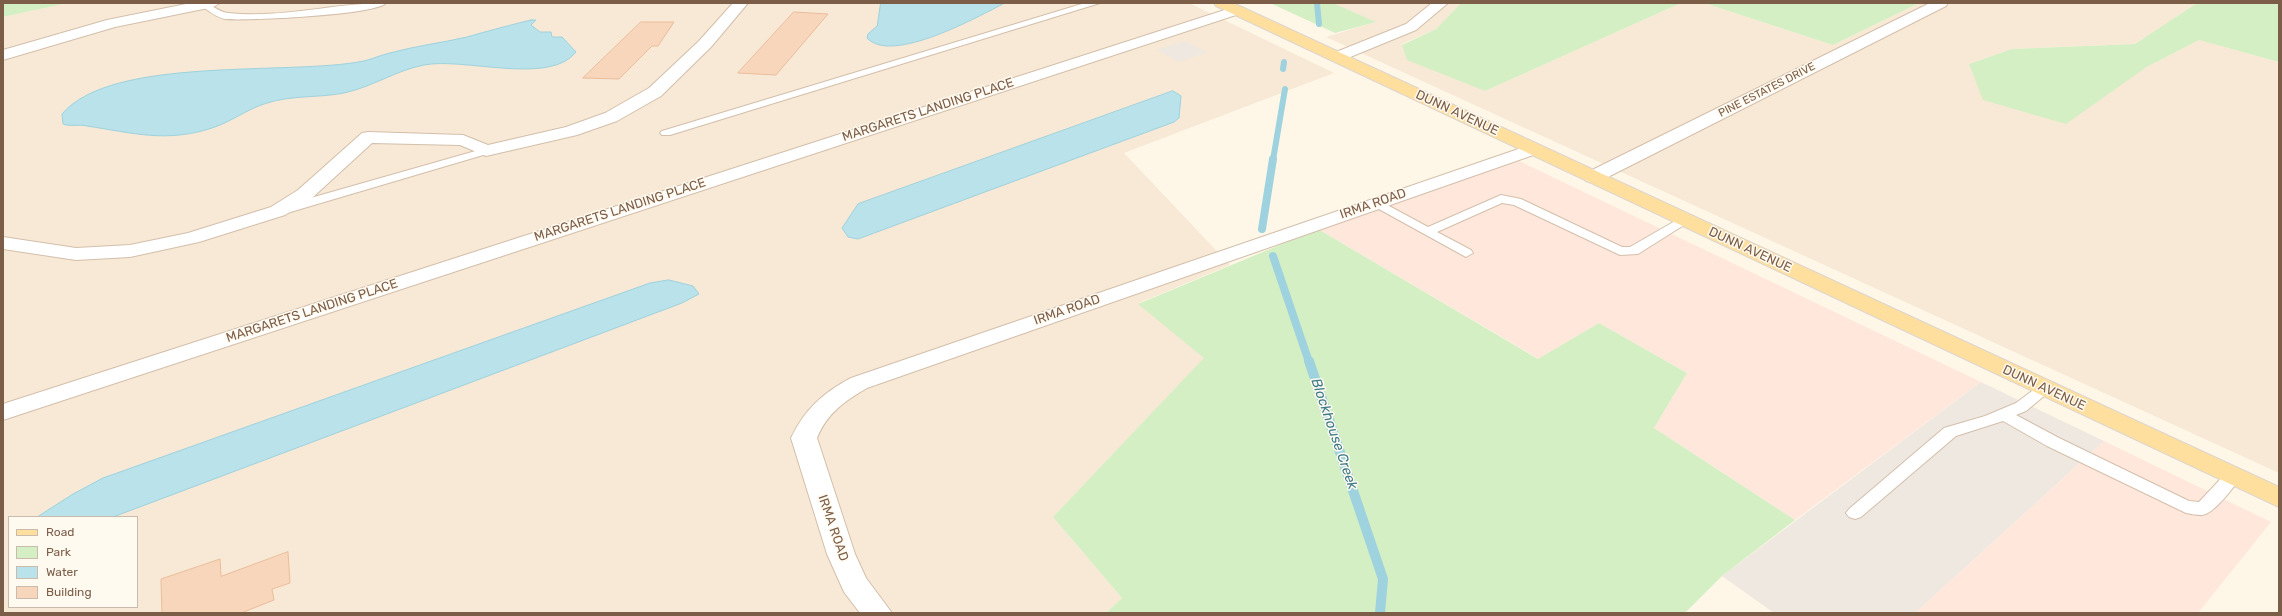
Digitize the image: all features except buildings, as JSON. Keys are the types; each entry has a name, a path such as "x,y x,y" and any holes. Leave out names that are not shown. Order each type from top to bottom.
{"main road":[{"name":"DUNN AVENUE","path":"1229,7 2279,498"}],"street":[{"path":"3,243 76,254 130,251 192,238 278,211 305,194 368,137 463,140 486,151 571,131 611,117 655,92 705,44 742,3"},
{"path":"1337,57 1411,27 1441,3"},
{"name":"PINE ESTATES DRIVE","path":"1593,177 1941,3"},
{"path":"3,55 112,23 209,4"},
{"name":"MARGARETS LANDING PLACE","path":"3,412 1229,7"},
{"name":"IRMA ROAD","path":"877,613 854,584 841,554 804,438 810,422 822,406 838,394 859,383 1533,149"}],"lane":[{"path":"209,4 224,16 262,16 364,8 381,3"},
{"path":"666,133 1095,3"},
{"path":"278,211 486,151"},
{"path":"1427,232 1501,199 1517,202 1620,251 1633,251 1686,220"},
{"path":"1374,203 1466,253"},
{"path":"1855,513 1950,432 2021,407 2045,388"},
{"path":"2004,414 2053,442 2186,507 2202,509 2233,476"}],"shaded area":[{"path":"68,3 1189,3 1334,73 1124,153 1230,265 1139,303 1205,358 1053,517 1122,598 1106,613 3,613 3,17"},
{"path":"1333,3 1461,3 1436,29 1402,44 1485,91 1681,3 1704,3 1833,45 1919,3 2197,3 2135,44 2012,49 1969,64 2145,68 2199,40 2279,62 2279,473 1326,37 1375,22"},
{"path":"1185,41 1207,52 1179,62 1157,50"},
{"path":"1519,161 1981,382 1795,520 1654,428 1687,373 1599,323 1539,359 1318,229"},
{"path":"1981,382 2104,441 1915,613 1774,613 1722,576"},
{"path":"2104,441 2271,522 2198,613 1915,613"}],"green space":[{"path":"3,3 68,3 3,17"},
{"path":"1270,3 1333,3 1376,22 1335,33"},
{"path":"1461,3 1681,3 1485,91 1407,60 1402,45 1436,29"},
{"path":"1704,3 1919,3 1833,45"},
{"path":"2197,3 2279,3 2279,62 2199,40 2145,68 2066,124 1983,100 1969,64 2012,49 2135,44"},
{"path":"1318,229 1538,359 1599,323 1687,373 1654,428 1795,520 1722,576 1685,613 1106,613 1122,598 1053,517 1204,358 1138,304"}],"water":[{"path":"881,3 1005,3 936,36 895,46 879,45 867,38 868,34 877,26"},
{"path":"536,20 531,25 540,32 551,32 552,37 562,37 576,52 564,62 547,67 527,69 461,64 424,65 414,67 365,87 344,93 276,100 212,128 195,133 164,136 135,134 84,125 63,124 62,114 86,95 120,83 160,75 204,71 332,65 364,61 399,51 467,37"},
{"path":"1173,91 1181,96 1179,118 1174,122 858,239 848,237 842,228 858,204"},
{"path":"669,280 693,286 699,294 682,303 116,516 39,516 73,494 103,478 650,283"}],"waterway":[{"name":"Blockhouse Creek","path":"1317,3 1319,24"},
{"name":"Blockhouse Creek","path":"1283,69 1284,62"},
{"name":"Blockhouse Creek","path":"1273,160 1285,89"},
{"name":"Blockhouse Creek","path":"1262,229 1273,159"},
{"name":"Blockhouse Creek","path":"1273,256 1309,362"},
{"name":"Blockhouse Creek","path":"1309,361 1383,579 1380,613"}]}
